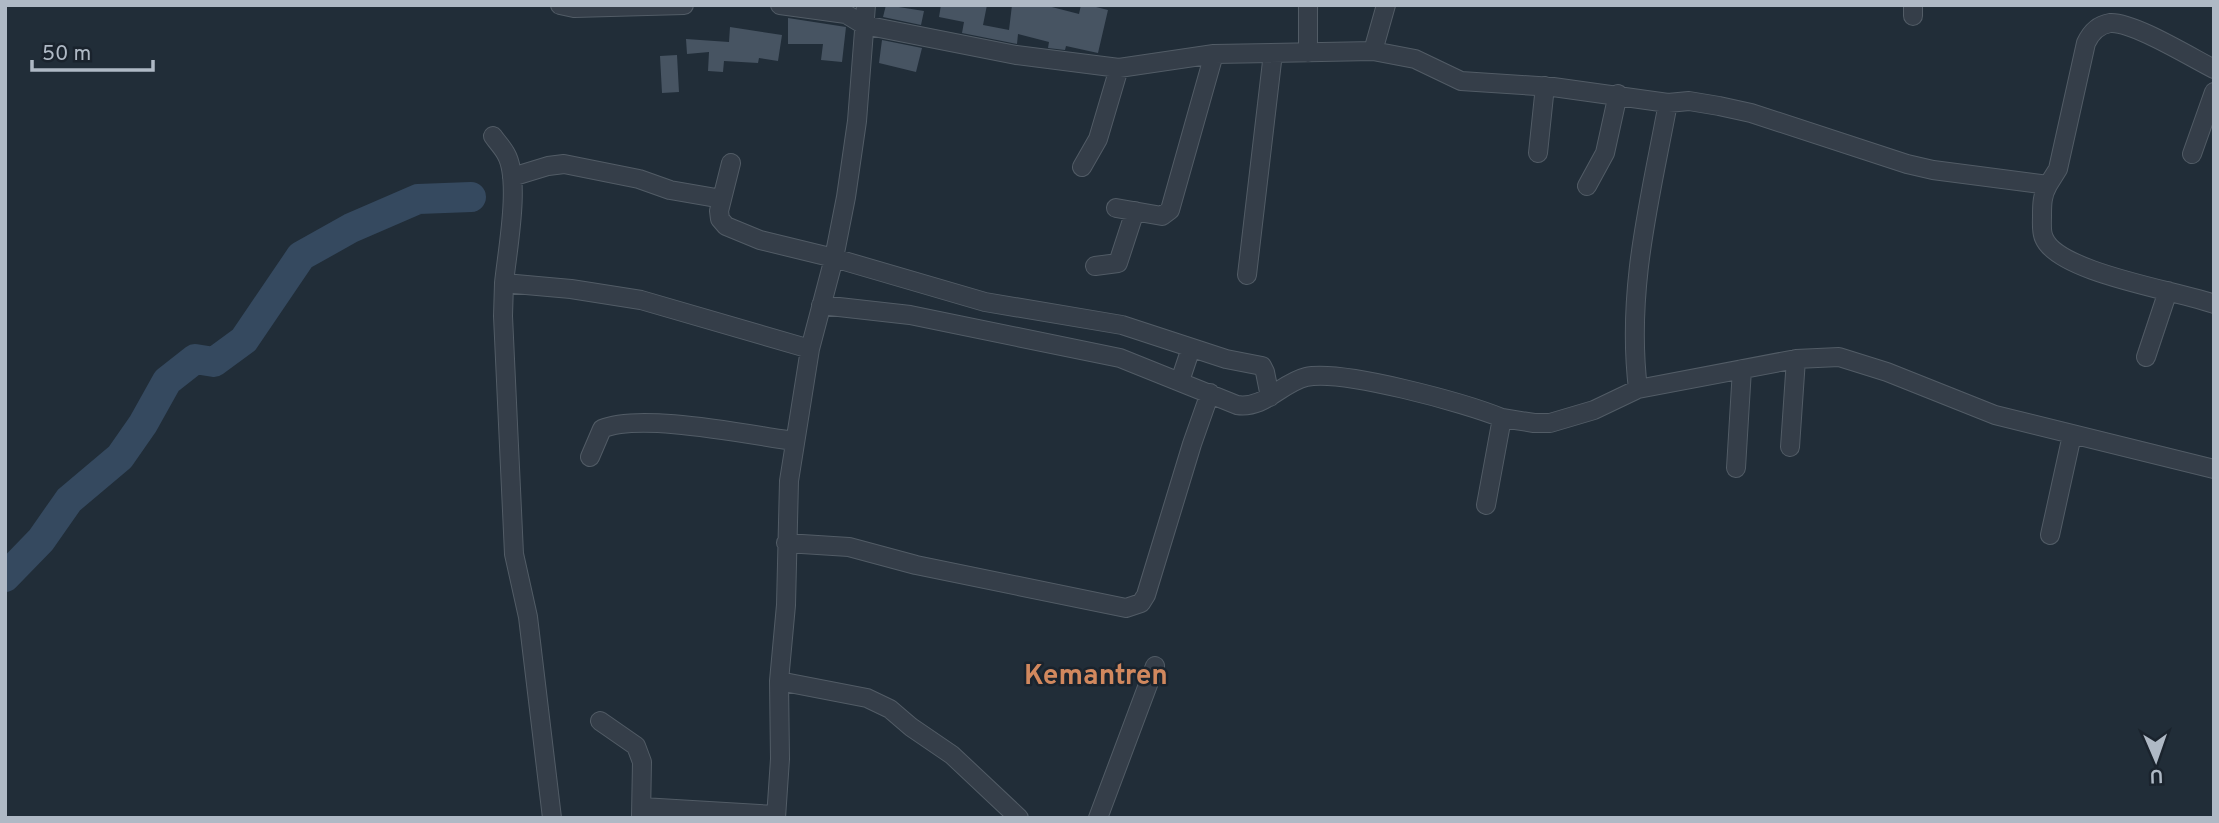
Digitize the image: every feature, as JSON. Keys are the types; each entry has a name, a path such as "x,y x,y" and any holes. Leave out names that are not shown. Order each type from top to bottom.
{"street":[{"path":"560,5 574,8 684,5"},
{"path":"780,5 846,14 864,25 1016,55 1119,68 1214,54 1373,51 1415,59 1461,81 1545,86 1668,103 1706,103 1751,113 1920,168 2048,185"},
{"path":"600,721 636,746 642,762 641,812 776,817 780,759 779,681 786,605 786,543 794,442 810,349 834,258 857,121 866,5"},
{"path":"1308,5 1308,52"},
{"path":"1373,51 1385,5"},
{"path":"2214,69 2132,27 2110,23 2091,32 2086,43 2058,169 2042,197 2043,234 2053,250 2119,279 2214,303"},
{"path":"1116,208 1162,216 1170,210 1214,54"},
{"path":"1247,275 1273,54"},
{"path":"1082,167 1098,139 1119,68"},
{"path":"1538,153 1545,86"},
{"path":"2192,154 2214,92"},
{"path":"1587,186 1605,153 1618,94"},
{"path":"1637,380 1635,317 1640,247 1668,103"},
{"path":"493,136 507,155 512,177 513,198 503,316 514,554 528,617 552,818"},
{"path":"731,163 719,211 720,219 726,226 760,240 834,258 967,312 1262,366 1268,386"},
{"path":"512,177 556,165 639,179 670,190 722,199"},
{"path":"1096,266 1118,263 1135,211"},
{"path":"504,283 571,289 641,300 810,349"},
{"path":"2146,357 2168,291"},
{"path":"824,294 910,315 967,312 1050,314 1122,342 1210,393 1237,405 1246,406 1268,386 1311,376 1352,380 1465,404 1502,418 1534,424 1550,423 1594,410 1637,380 1742,369 1796,359 1839,357 1995,415 2214,469"},
{"path":"1181,376 1189,351"},
{"path":"1790,447 1796,359"},
{"path":"1736,468 1742,369"},
{"path":"786,543 849,547 978,578 1126,608 1136,606 1146,595 1210,393"},
{"path":"1486,505 1502,418"},
{"path":"590,457 602,429 612,425 670,424 794,442"},
{"path":"2050,535 2072,435"},
{"path":"1098,818 1155,666"},
{"path":"779,681 867,698 890,709 952,755 1019,818"}],"building":[{"path":"886,5 924,11 921,25 883,17"},
{"path":"941,5 987,5 983,25 1009,30 1012,5 1044,5 1079,14 1081,5 1096,5 1108,10 1098,53 1066,46 1065,50 1048,48 1049,42 1018,34 1017,44 962,33 964,22 939,17"},
{"path":"788,18 846,27 842,62 821,60 823,44 788,44"},
{"path":"730,27 782,35 778,61 759,58 758,63 724,61 723,72 708,71 709,52 687,54 686,39 729,42"},
{"path":"882,40 922,48 916,72 879,63"},
{"path":"677,55 679,92 662,93 660,56"}],"waterway":[{"path":"5,577 41,540 69,500 120,457 143,424 167,381 195,359 214,362 244,340 301,256 351,228 418,199 471,197"}],"district":[{"name":"Kemantren","path":"1096,674"}]}
